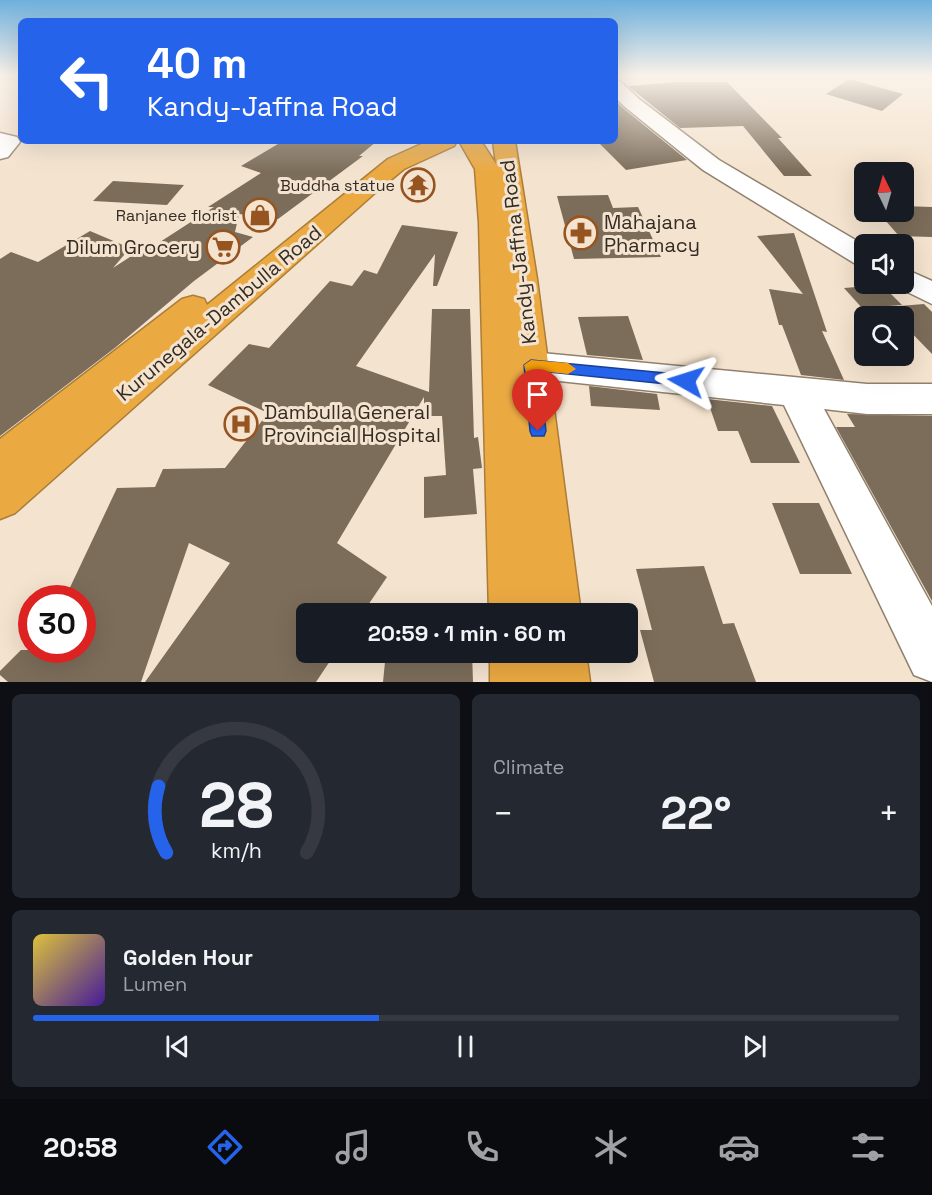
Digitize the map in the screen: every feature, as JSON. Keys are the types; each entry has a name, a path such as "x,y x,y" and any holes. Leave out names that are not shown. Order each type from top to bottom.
{"highway":[{"name":"Kurunegala-Dambulla Road","path":"0,462 138,367 367,187 403,149 430,144"},
{"path":"403,149 460,152 476,156 487,150"},
{"name":"Kandy-Jaffna Road","path":"487,150 531,365 556,603"},
{"name":"Kandy-Jaffna Road","path":"487,150 512,603"},
{"name":"Kurunegala-Dambulla Road","path":"0,499 138,367"},
{"path":"515,663 516,682"},
{"path":"562,663 564,682"}],"street":[{"path":"637,108 711,165 854,251"},
{"path":"0,139 9,142 0,152"},
{"path":"914,284 932,294"},
{"path":"531,365 796,392 895,400 932,399"},
{"path":"796,392 932,657"}],"building":[{"path":"618,108 623,108 687,160 626,170 600,144 618,144"},
{"path":"655,108 752,108 782,138 778,138 812,176 784,176 743,126 680,128"},
{"path":"872,108 886,108 882,111"},
{"path":"278,144 373,144 359,156 363,156 278,219 239,214 235,232 253,237 194,281 116,347 0,436 0,259 11,252 38,262 90,231 130,248 113,268 139,251 143,253 261,173 241,166"},
{"path":"113,181 184,185 167,205 93,201"},
{"path":"608,195 613,208 638,207 661,257 574,259 557,196"},
{"path":"914,206 932,207 932,237 897,234 887,222 914,222"},
{"path":"402,225 458,232 437,286 433,286 435,254 356,366 429,392 432,309 470,309 474,438 478,437 482,468 473,469 477,514 424,518 424,477 446,475 442,416 424,416 424,397 337,543 387,577 369,603 296,603 296,663 329,663 316,682 145,682 230,563 189,543 141,682 8,682 0,675 0,671 18,653 18,663 96,663 96,585 71,585 117,488 155,487 163,469 225,468 268,413 208,385 249,344 269,348 330,281 352,286 364,270 377,274"},
{"path":"794,233 827,332 822,331 844,380 801,375 782,325 779,325 769,289 803,294 757,236"},
{"path":"854,287 854,294 891,294 902,305 860,306 844,288"},
{"path":"924,304 932,312 932,354 914,335 914,306 899,306"},
{"path":"628,316 643,360 587,355 578,317"},
{"path":"589,386 657,394 660,410 591,406"},
{"path":"707,399 772,406 800,463 751,463 738,431 718,431"},
{"path":"847,414 932,416 932,601 836,427 855,427"},
{"path":"772,503 819,503 852,574 800,574"},
{"path":"704,566 723,624 734,623 756,682 654,682 640,630 652,630 636,569"},
{"path":"385,663 472,663 473,682 383,682"}],"slow traffic":[{"path":"532,372 531,365 568,369"}],"place":[{"name":"Buddha statue","path":"418,185"},
{"name":"Ranjanee florist","path":"260,215"},
{"name":"Mahajana Pharmacy","path":"581,233"},
{"name":"Dilum Grocery","path":"223,247"},
{"name":"Dambulla General Provincial Hospital","path":"241,424"}],"route":[{"path":"538,431 531,365 686,381"}]}
